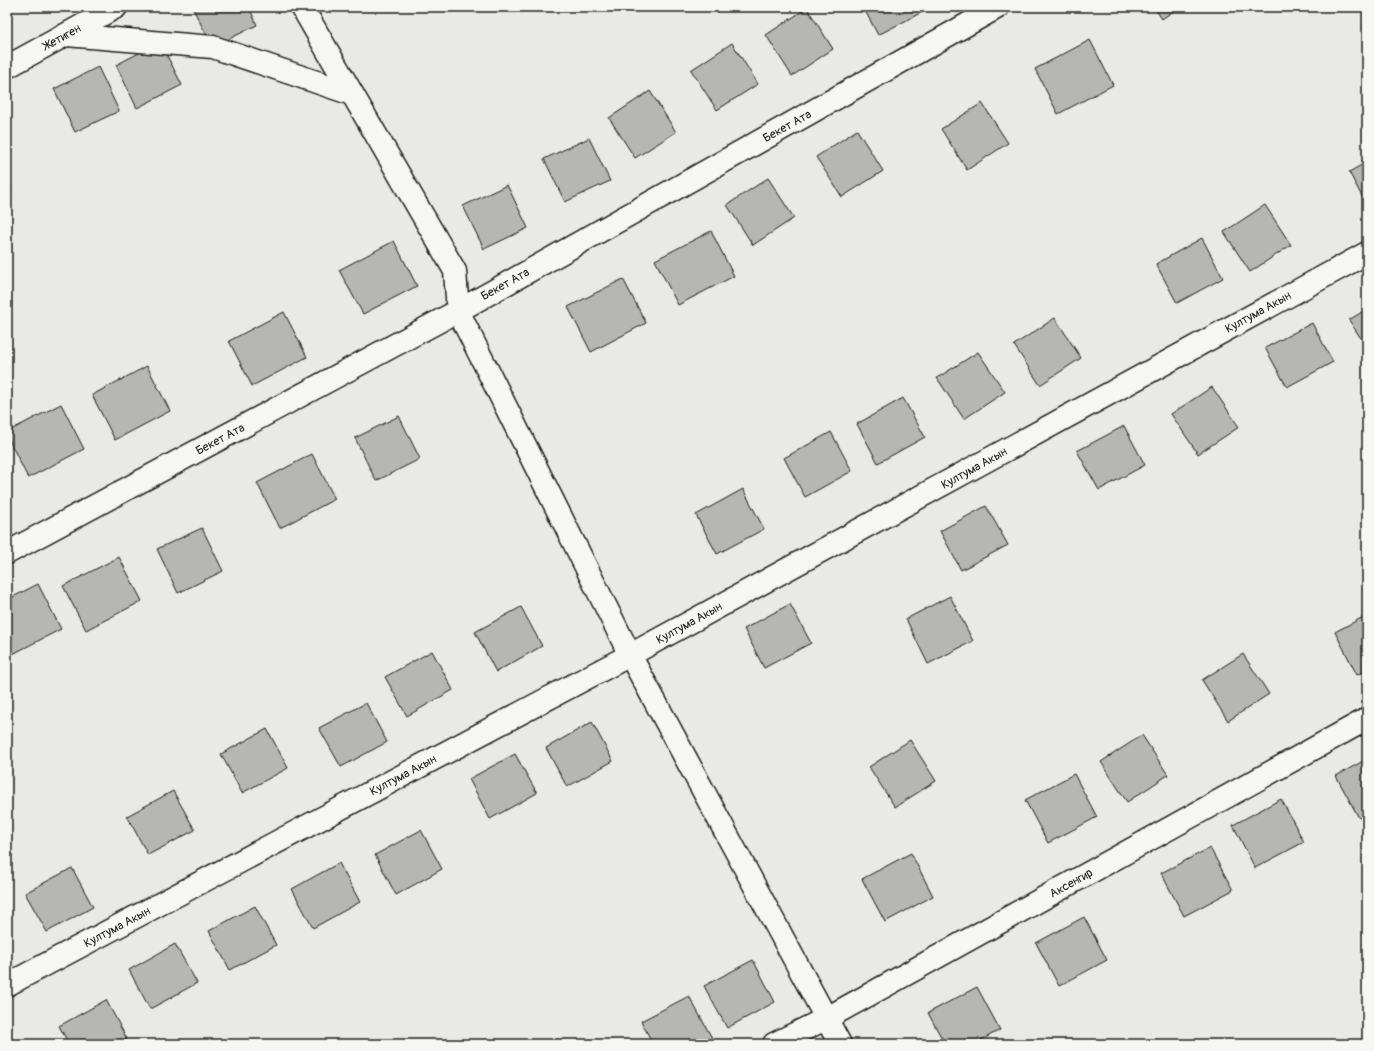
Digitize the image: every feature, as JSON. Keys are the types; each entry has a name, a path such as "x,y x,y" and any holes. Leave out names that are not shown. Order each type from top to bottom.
{"street":[{"name":"Жетиген","path":"7,68 116,7"},
{"path":"302,7 455,271 458,311 630,655 840,1044"},
{"name":"Бекет Ата","path":"7,553 458,311 998,7"},
{"path":"66,35 213,47 352,94"},
{"name":"Култума Акын","path":"7,985 630,655 1367,253"},
{"name":"Аксенгир","path":"774,1044 827,1018 1367,719"}],"building":[{"path":"192,7 249,7 257,25 213,47"},
{"path":"863,7 932,7 878,35"},
{"path":"1154,7 1179,7 1162,19"},
{"path":"807,8 833,49 792,76 766,35"},
{"path":"1090,40 1113,85 1058,114 1035,69"},
{"path":"160,42 182,85 137,108 116,65"},
{"path":"732,43 758,84 717,110 691,70"},
{"path":"98,67 119,111 75,132 54,89"},
{"path":"650,91 676,132 635,158 609,118"},
{"path":"982,103 1008,143 967,170 941,129"},
{"path":"857,130 883,171 842,197 816,157"},
{"path":"589,138 610,181 565,202 544,159"},
{"path":"1367,162 1367,206 1349,172"},
{"path":"768,178 794,218 753,245 727,205"},
{"path":"7,183 12,193 7,196"},
{"path":"507,185 528,228 484,249 463,206"},
{"path":"1265,205 1291,245 1250,272 1224,232"},
{"path":"711,231 734,276 678,305 655,260"},
{"path":"1202,238 1223,278 1177,303 1156,264"},
{"path":"394,241 417,286 363,314 339,270"},
{"path":"623,279 646,323 591,352 568,307"},
{"path":"1367,309 1367,348 1349,320"},
{"path":"284,312 307,357 252,386 229,341"},
{"path":"1055,318 1081,358 1040,385 1014,345"},
{"path":"1312,323 1333,362 1287,387 1265,348"},
{"path":"978,352 1005,392 964,419 937,378"},
{"path":"147,366 170,411 115,440 92,395"},
{"path":"1212,387 1239,427 1198,454 1171,414"},
{"path":"903,398 925,437 878,463 857,424"},
{"path":"61,404 84,449 28,478 7,436 7,432"},
{"path":"399,416 420,459 376,481 355,438"},
{"path":"1124,426 1145,465 1099,490 1077,451"},
{"path":"831,432 852,471 805,497 784,458"},
{"path":"312,454 335,499 280,528 257,483"},
{"path":"743,489 764,529 717,554 696,515"},
{"path":"986,506 1008,545 961,570 940,531"},
{"path":"202,528 223,571 178,593 157,549"},
{"path":"119,557 142,601 86,630 63,586"},
{"path":"38,584 61,629 7,657 7,600"},
{"path":"950,596 973,641 928,664 906,619"},
{"path":"790,604 811,643 764,668 744,629"},
{"path":"521,607 542,646 496,672 475,632"},
{"path":"1367,615 1367,670 1357,675 1335,632"},
{"path":"432,651 453,690 407,716 385,677"},
{"path":"1243,654 1269,694 1228,721 1202,680"},
{"path":"366,703 387,742 341,767 319,728"},
{"path":"592,722 613,761 567,787 546,748"},
{"path":"267,729 288,768 242,793 221,754"},
{"path":"1142,735 1168,775 1127,802 1101,762"},
{"path":"910,740 936,781 895,807 869,767"},
{"path":"515,754 537,793 490,819 469,779"},
{"path":"1367,759 1367,814 1359,818 1336,776"},
{"path":"1074,774 1097,817 1048,843 1025,800"},
{"path":"173,791 195,830 148,855 127,816"},
{"path":"1281,799 1304,842 1255,868 1233,825"},
{"path":"421,830 442,869 396,895 375,855"},
{"path":"1210,848 1233,890 1184,916 1161,873"},
{"path":"911,853 933,896 885,922 862,879"},
{"path":"339,863 360,902 313,928 292,889"},
{"path":"72,868 93,907 47,932 25,893"},
{"path":"255,906 276,945 230,970 209,931"},
{"path":"1084,917 1107,960 1059,986 1036,943"},
{"path":"175,944 197,983 150,1009 129,970"},
{"path":"753,960 775,1002 727,1028 704,986"},
{"path":"977,987 1000,1030 974,1044 945,1044 928,1013"},
{"path":"689,996 712,1038 701,1044 653,1044 641,1021"},
{"path":"106,1000 127,1039 119,1044 69,1044 59,1026"}]}
